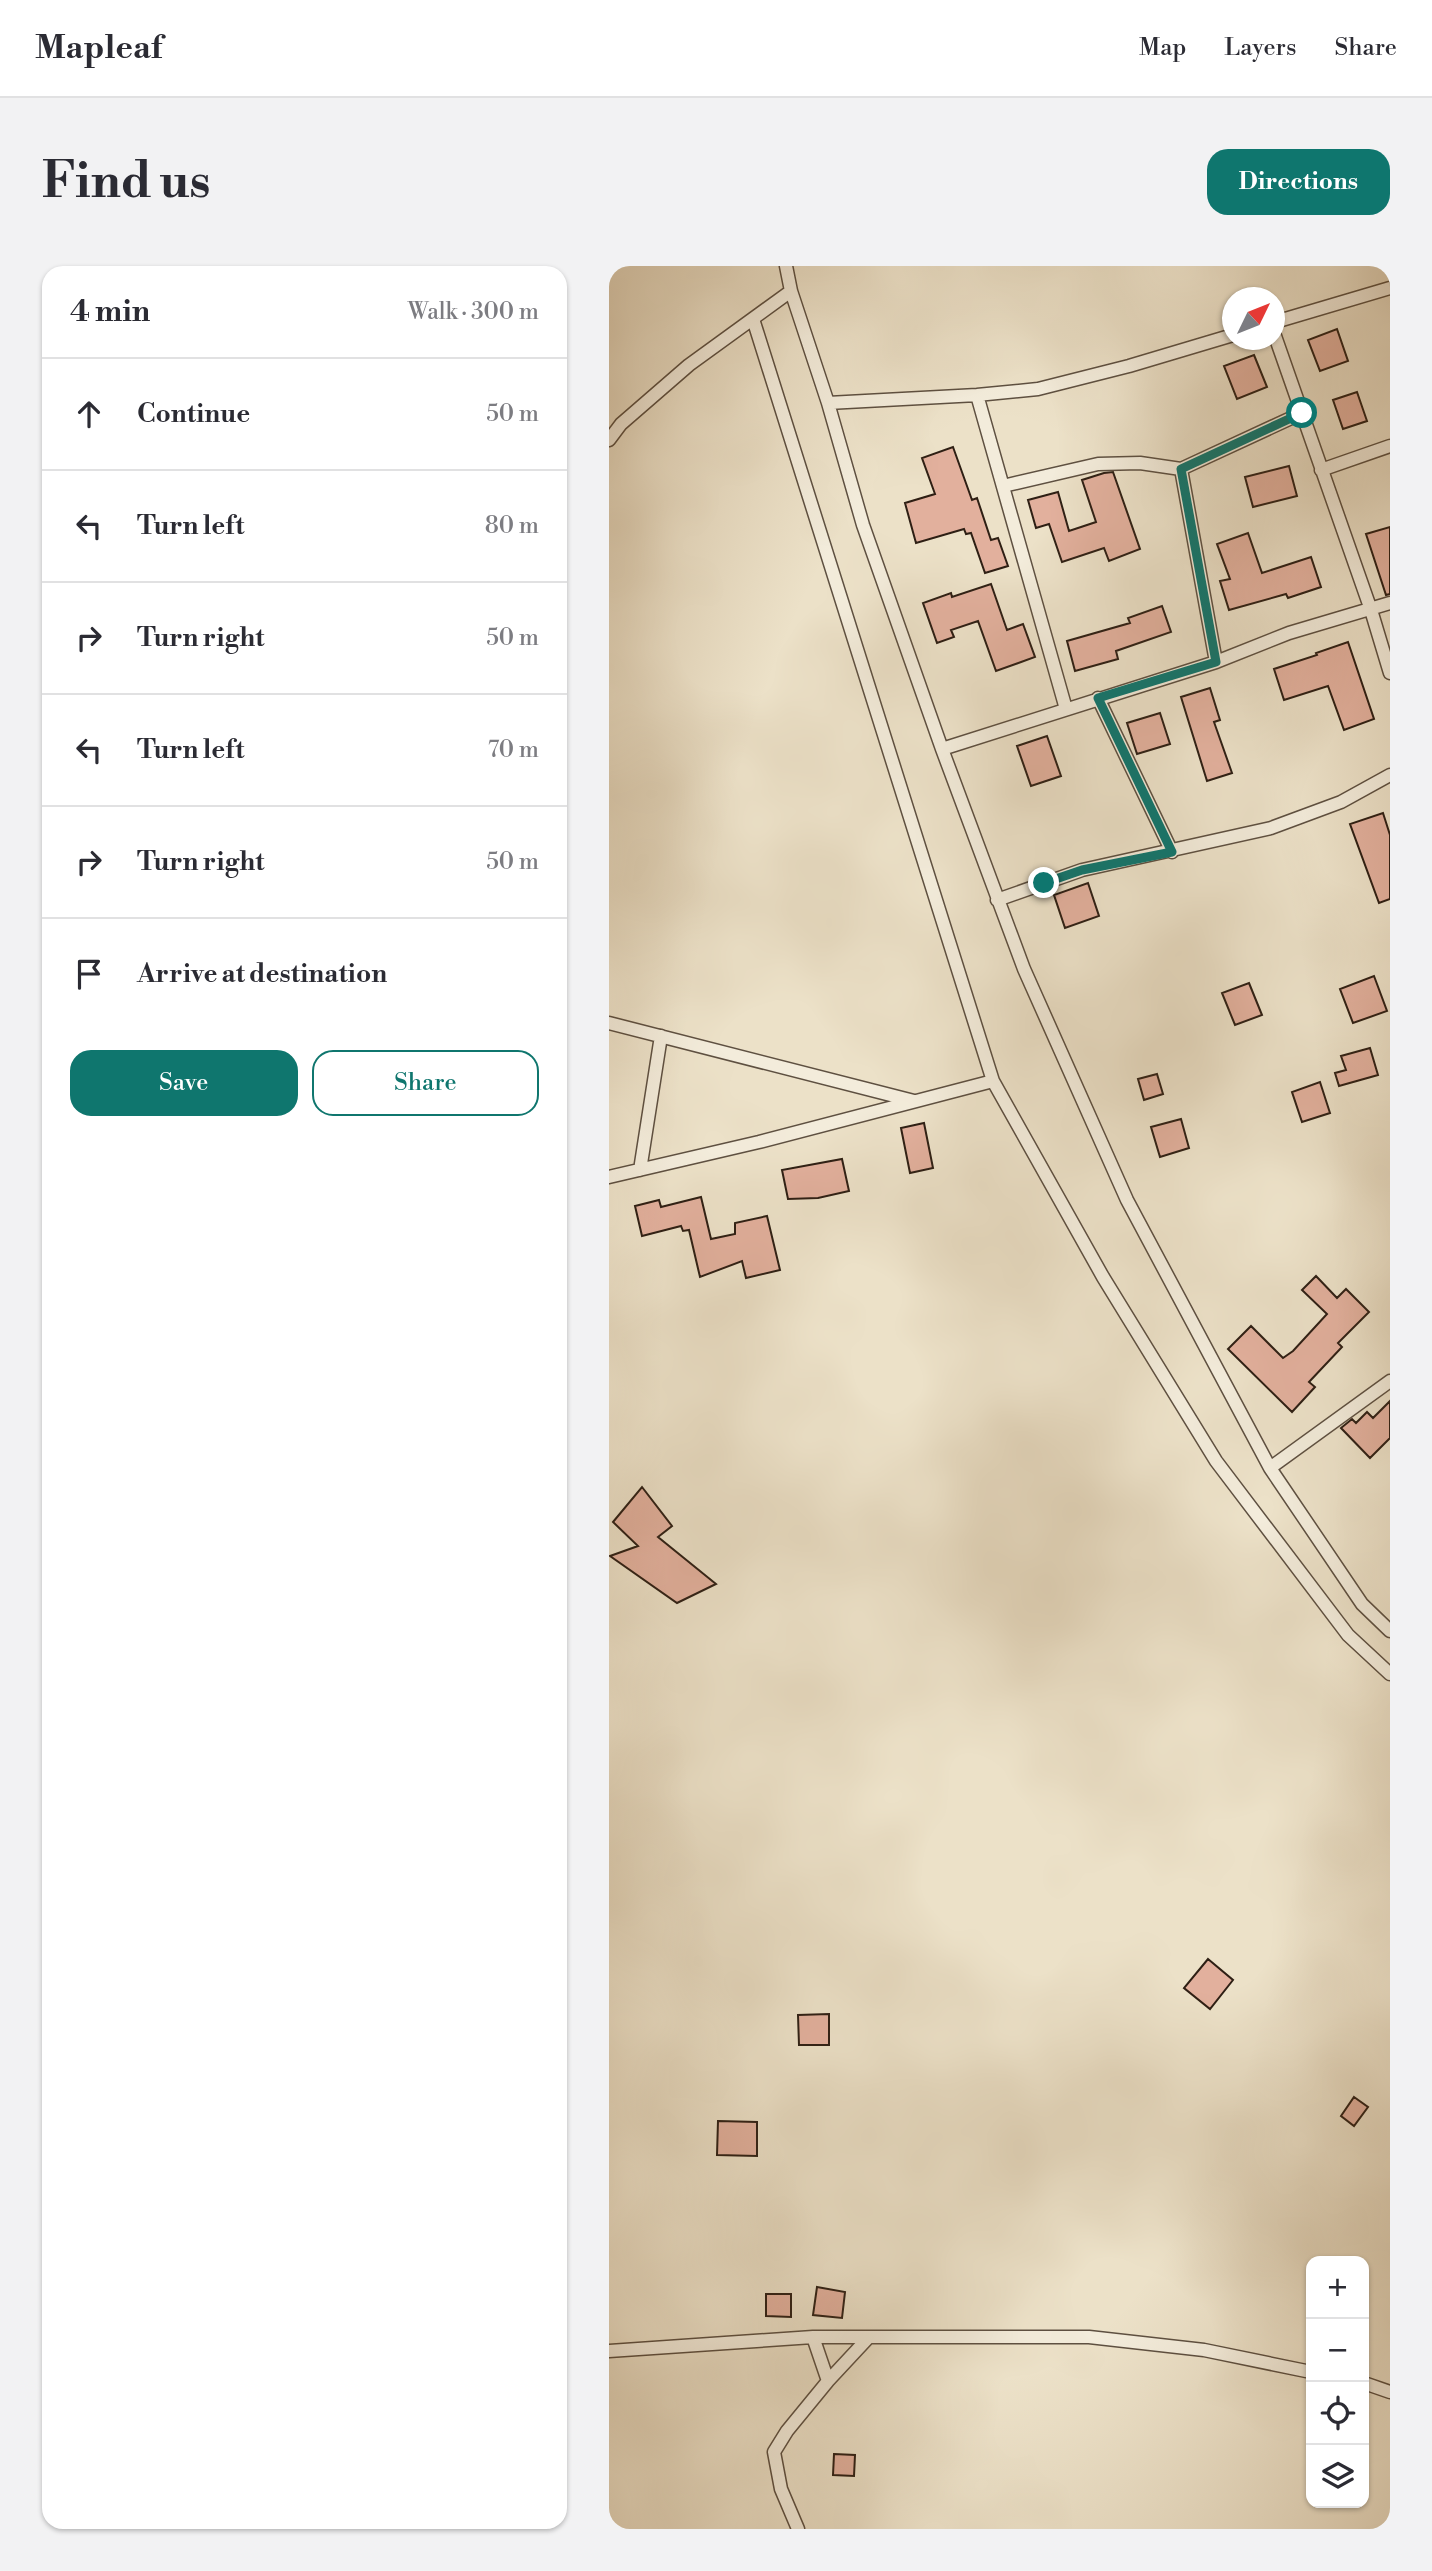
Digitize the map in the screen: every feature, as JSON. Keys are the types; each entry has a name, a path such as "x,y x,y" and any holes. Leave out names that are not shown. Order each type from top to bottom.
{"street":[{"path":"786,266 791,291 828,403 863,525 1024,969 1127,1200 1270,1468 1363,1604 1390,1632"},
{"path":"1285,319 1390,288"},
{"path":"609,440 621,424 689,365 791,291"},
{"path":"753,319 993,1081 1103,1277 1216,1461 1348,1635 1390,1674"},
{"path":"828,403 1038,389 1222,338"},
{"path":"1280,350 1371,610 1390,673"},
{"path":"977,395 1066,709"},
{"path":"1003,486 1098,464 1140,463 1181,469 1302,413"},
{"path":"1321,470 1390,446"},
{"path":"1181,469 1216,662"},
{"path":"942,749 1216,662 1289,633 1390,603"},
{"path":"1098,698 1172,852"},
{"path":"997,900 1082,870 1271,828 1341,802 1390,775"},
{"path":"609,1023 915,1102"},
{"path":"640,1170 661,1036"},
{"path":"609,1177 993,1081"},
{"path":"1270,1468 1390,1381"},
{"path":"813,2337 828,2381"},
{"path":"609,2351 813,2337 1089,2337 1204,2350 1306,2371"},
{"path":"799,2529 781,2489 775,2452 787,2431 828,2381 870,2337"},
{"path":"1369,2385 1390,2392"}],"building":[{"path":"1337,329 1348,361 1320,371 1308,340"},
{"path":"1254,355 1267,387 1237,399 1224,366"},
{"path":"1357,392 1367,421 1343,429 1333,400"},
{"path":"953,447 972,500 977,498 991,540 998,538 1008,566 985,573 971,533 966,534 964,529 916,543 905,503 935,494 922,458"},
{"path":"1289,466 1297,496 1253,507 1245,477"},
{"path":"1113,472 1140,549 1109,561 1104,548 1062,562 1049,524 1036,528 1028,500 1058,492 1069,531 1096,522 1082,480"},
{"path":"1390,527 1390,594 1386,595 1366,534"},
{"path":"1248,533 1262,573 1311,557 1321,587 1288,598 1286,594 1229,610 1220,581 1230,579 1217,544"},
{"path":"991,584 1007,630 1023,624 1035,657 996,671 978,621 951,630 954,637 937,643 923,603"},
{"path":"1162,606 1171,632 1116,651 1118,659 1075,671 1067,641 1130,623 1128,618"},
{"path":"1348,642 1374,719 1344,730 1328,686 1284,700 1274,669"},
{"path":"1210,688 1220,720 1214,722 1232,773 1207,781 1181,697"},
{"path":"1160,713 1170,744 1137,754 1127,723"},
{"path":"1047,736 1061,776 1031,786 1017,746"},
{"path":"1383,813 1390,835 1390,899 1379,903 1350,824"},
{"path":"1088,883 1099,916 1065,928 1054,895"},
{"path":"1374,976 1387,1011 1353,1023 1340,989"},
{"path":"1249,983 1262,1015 1235,1025 1222,993"},
{"path":"1370,1048 1378,1075 1339,1086 1335,1073 1346,1070 1341,1056"},
{"path":"1157,1074 1163,1094 1144,1100 1138,1079"},
{"path":"1320,1082 1330,1113 1302,1122 1292,1092"},
{"path":"1181,1119 1189,1148 1160,1157 1151,1127"},
{"path":"924,1123 933,1168 910,1173 901,1128"},
{"path":"842,1159 849,1191 818,1198 788,1199 782,1170"},
{"path":"701,1197 711,1239 735,1234 735,1223 767,1216 780,1270 746,1278 742,1261 700,1277 689,1230 683,1231 681,1226 642,1236 635,1206 659,1200 661,1207"},
{"path":"1316,1276 1337,1298 1346,1289 1369,1312 1338,1343 1342,1347 1309,1382 1315,1387 1292,1412 1228,1349 1251,1326 1283,1358 1293,1351 1327,1314 1302,1290"},
{"path":"1390,1401 1390,1438 1370,1458 1341,1428 1352,1419 1356,1423 1367,1412 1373,1418"},
{"path":"642,1487 672,1526 658,1537 716,1584 677,1603 610,1556 638,1546 613,1522"},
{"path":"1208,1959 1233,1980 1210,2009 1184,1988"},
{"path":"829,2014 829,2045 799,2045 798,2015"},
{"path":"1354,2097 1368,2107 1354,2126 1341,2116"},
{"path":"718,2121 757,2122 757,2156 717,2155"},
{"path":"817,2287 845,2292 842,2318 813,2315"},
{"path":"766,2294 791,2294 791,2317 766,2316"},
{"path":"834,2454 855,2455 854,2476 833,2475"}],"route":[{"path":"1044,883 1082,870 1172,852 1098,698 1216,662 1181,469 1302,413"}]}
